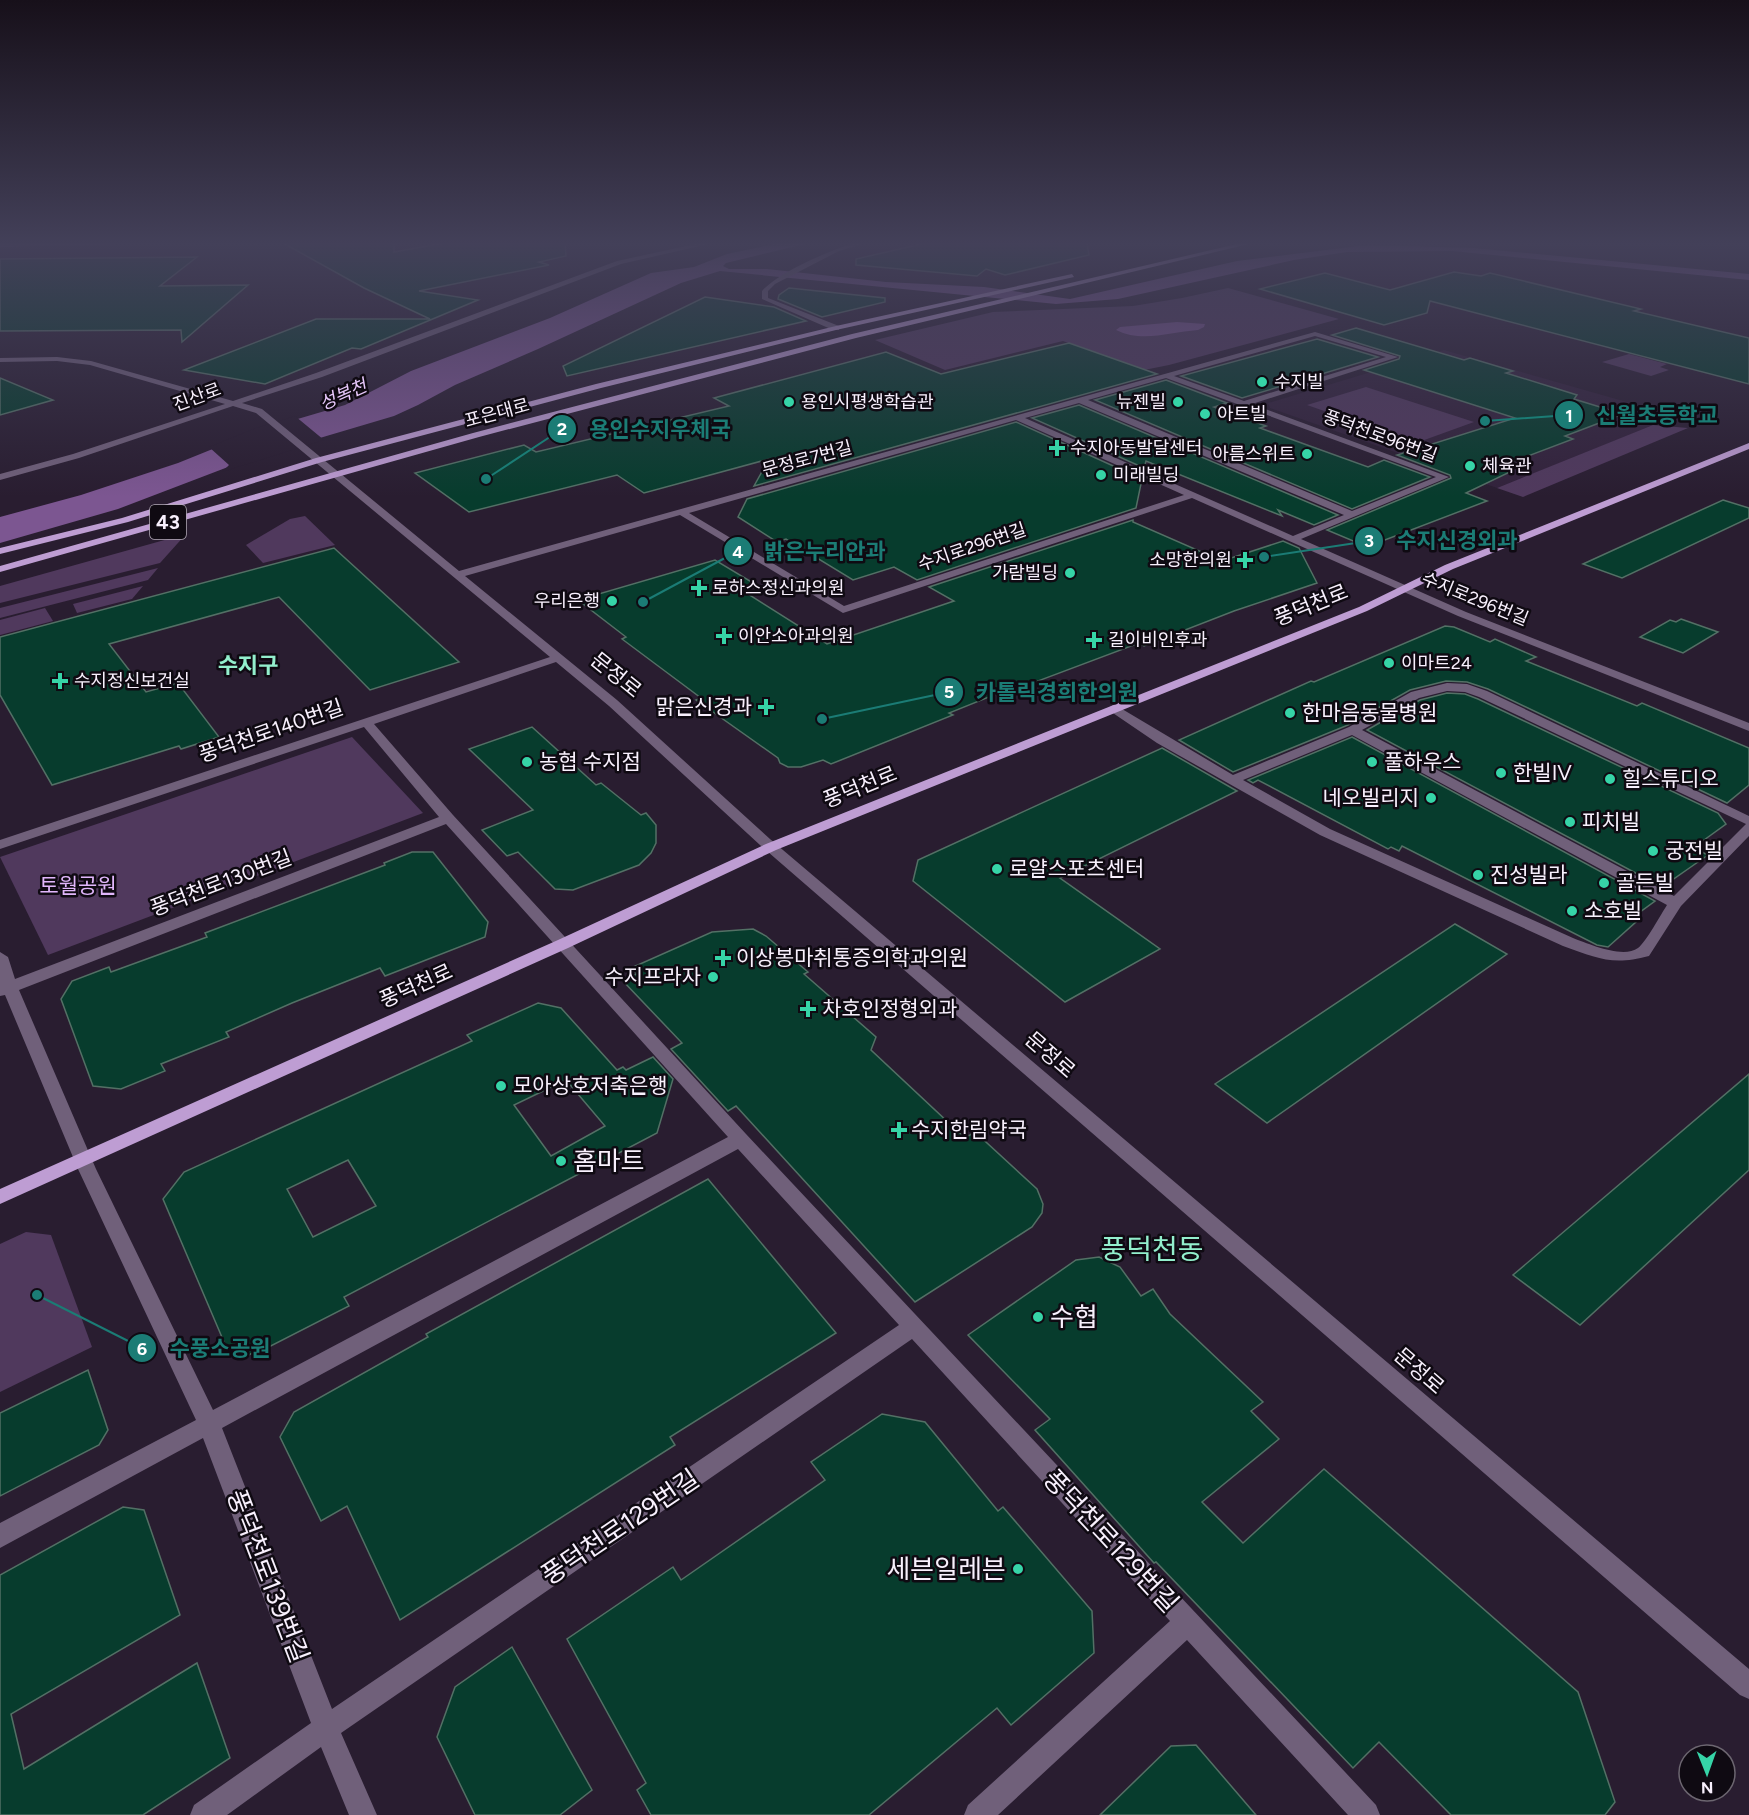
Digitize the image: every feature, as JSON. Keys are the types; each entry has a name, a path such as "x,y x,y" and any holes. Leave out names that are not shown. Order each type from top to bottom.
{"main road":[{"name":"포은대로","path":"0,551 125,519 319,460 599,386 836,328"},
{"name":"포은대로","path":"0,569 476,435 892,328"},
{"name":"풍덕천로","path":"0,1197 563,944 771,847 1363,609 1449,567 1749,446"}],"street":[{"name":"진산로","path":"0,477 76,456 341,367 445,328"},
{"name":"풍덕천로96번길","path":"1167,376 1315,334 1394,357 1244,404"},
{"path":"0,360 57,359 91,363 232,402"},
{"name":"문정로7번길","path":"456,575 1167,376"},
{"name":"풍덕천로96번길","path":"1167,376 1444,477 1293,539"},
{"path":"1080,400 1351,514"},
{"name":"문정로","path":"232,402 259,411 613,703 771,847 1749,1686"},
{"name":"수지로296번길","path":"1018,418 1404,588 1749,727"},
{"name":"수지로296번길","path":"681,512 843,609 1192,495"},
{"name":"풍덕천로140번길","path":"0,845 557,658"},
{"path":"1234,779 1353,730 1415,695 1447,687 1467,688 1749,821"},
{"path":"1113,710 1325,832 1568,942 1604,956 1626,957 1643,952 1676,903 1749,828"},
{"path":"366,722 448,818 563,944"},
{"path":"1353,730 1676,903"},
{"name":"풍덕천로130번길","path":"5,989 448,818"},
{"name":"풍덕천로129번길","path":"563,944 913,1327 1366,1815"},
{"path":"0,957 5,989 83,1161"},
{"path":"0,1536 740,1139"},
{"name":"풍덕천로139번길","path":"83,1161 209,1424 326,1728 363,1815"},
{"name":"풍덕천로129번길","path":"326,1728 913,1327"},
{"name":"풍덕천로129번길","path":"978,1815 1187,1623"},
{"path":"204,1815 326,1728"}],"shaded area":[{"path":"525,328 584,328 455,385 394,416 249,459 118,509 0,543 0,517 81,495 178,463 257,431 345,405 411,371"},
{"path":"1119,328 1203,328 1156,336 1136,336 1116,330"},
{"path":"1444,350 1676,416 1497,488 1270,408 1268,403"}],"green space":[{"path":"927,328 1307,328 1144,370 1063,341 945,370 875,340"},
{"path":"1629,354 1667,364 1660,367 1669,370 1651,376 1602,362"},
{"path":"1366,387 1474,422 1416,443 1307,405"},
{"path":"1653,425 1688,428 1523,497 1497,488"},
{"path":"305,516 335,545 263,563 246,545 290,519"},
{"path":"186,534 160,563 0,603 0,586"},
{"path":"158,568 148,580 0,618 0,608"},
{"path":"143,586 132,599 77,613 73,604"},
{"path":"45,608 53,621 0,635 0,620"},
{"name":"토월공원","path":"352,737 423,813 48,955 0,857"},
{"path":"26,1232 51,1235 92,1347 0,1392 0,1244"}],"pier":[{"path":"295,416 324,440 222,472 229,465 209,447 256,428"}],"building":[{"path":"0,328 199,328 182,342 181,330 0,331"},
{"path":"293,328 412,328 361,349 352,348 265,384 184,370"},
{"path":"642,328 777,328 567,376 563,366"},
{"path":"1356,328 1464,360 1470,358 1513,371 1506,373 1577,395 1574,399 1623,414 1565,436 1573,439 1499,467 1512,471 1466,493 1487,501 1377,543 1358,543 1327,530 1451,478 1450,475 1397,455 1515,418 1364,370 1399,359 1400,356 1332,335"},
{"path":"1533,328 1705,328 1749,338 1749,384"},
{"path":"1317,339 1378,357 1242,398 1181,376"},
{"path":"1069,343 1157,374 754,486 769,459 644,493 617,475 469,512 415,473 524,445 536,452 729,406 714,398 886,352 941,374"},
{"path":"0,378 53,400 0,415"},
{"path":"1166,380 1227,403 1214,407 1266,426 1260,428 1368,467 1384,460 1430,477 1352,509 1095,400"},
{"path":"1079,405 1338,515 1314,525 1278,510 1282,516 1146,461 1144,468 1032,418"},
{"path":"1016,422 1142,479 1136,508 917,580 894,567 853,580 786,539 777,542 738,517 747,499"},
{"path":"1723,500 1749,508 1749,518 1622,578 1583,564"},
{"path":"1133,520 1133,522 1222,561 1283,541 1299,548 1317,583 1234,611 1144,646 1139,643 1014,690 1011,688 949,713 953,715 831,764 823,760 801,767 788,767 780,763 778,758 696,700 701,698 622,639 626,637 578,600 715,560 755,584 740,589 827,644 954,601 929,587"},
{"path":"334,548 459,662 370,690 279,597 109,644 146,692 178,683 219,737 181,749 179,746 52,785 0,695 0,637"},
{"path":"1681,619 1718,632 1683,653 1640,637 1670,620 1676,622"},
{"path":"1445,626 1454,627 1490,642 1495,639 1536,657 1526,661 1637,706 1642,703 1749,748 1749,785 1727,803 1488,689 1467,682 1446,681 1410,690 1348,725 1233,772 1179,740 1311,681 1314,682"},
{"path":"1447,693 1465,694 1478,699 1718,813 1726,824 1693,848 1708,855 1662,887 1367,730 1420,700"},
{"path":"532,727 596,785 601,783 641,815 646,813 656,825 656,843 651,853 639,865 573,890 555,889 518,852 507,856 482,830 533,810 469,749"},
{"path":"1352,737 1655,901 1632,918 1637,921 1608,947 1597,945 1402,846 1399,851 1391,847 1388,849 1258,780 1253,783 1248,780"},
{"name":"로얄스포츠센터","path":"1162,748 1237,791 1060,878 1160,949 1065,1002 913,881 918,860"},
{"path":"412,852 433,852 488,922 485,937 385,976 380,968 292,1003 226,1032 229,1037 161,1064 165,1071 121,1089 93,1086 61,999 72,981 109,967 111,972 207,937 205,933 385,865 384,863"},
{"path":"1455,924 1507,954 1267,1123 1215,1084"},
{"path":"753,929 766,936 808,972 804,974 876,1037 871,1050 965,1138 975,1132 1037,1189 1043,1204 1042,1213 1032,1227 915,1302 736,1106 728,1111 671,1049 682,1043 622,980 637,974 631,968 712,932"},
{"path":"538,1003 561,1008 617,1070 623,1067 626,1070 653,1057 673,1079 657,1133 344,1297 349,1306 259,1352 258,1350 243,1358 237,1349 227,1349 163,1199 184,1172 472,1041 467,1035","holes":["566,1080 605,1126 551,1156 514,1105","348,1160 376,1206 313,1237 287,1189"]},
{"path":"1749,1074 1749,1170 1580,1325 1513,1275"},
{"path":"708,1179 836,1333 670,1437 675,1445 400,1620 347,1506 321,1521 280,1437 294,1412 428,1337 426,1334"},
{"path":"1099,1257 1120,1267 1141,1296 1153,1289 1170,1314 1263,1402 1251,1411 1279,1439 1202,1502 1243,1543 1324,1469 1578,1692 1615,1802 1605,1815 1451,1815 1379,1742 1353,1768 1156,1562 1154,1563 1035,1430 1050,1419 968,1335 1076,1260"},
{"path":"88,1370 108,1430 99,1445 0,1496 0,1413"},
{"path":"882,1414 925,1422 998,1511 1003,1507 1092,1611 1094,1653 1011,1725 997,1708 869,1815 651,1815 637,1790 646,1783 567,1639 673,1567 681,1580 825,1480 811,1462"},
{"path":"123,1507 144,1510 180,1615 11,1714 24,1769 197,1663 230,1758 143,1815 0,1815 0,1575"},
{"path":"512,1647 592,1790 560,1815 475,1815 437,1737 455,1687"},
{"path":"1196,1745 1256,1815 1100,1815 1171,1746"}],"place":[{"name":"수지빌","path":"1262,382"},
{"name":"용인시평생학습관","path":"789,402"},
{"name":"뉴젠빌","path":"1178,402"},
{"name":"아트빌","path":"1205,414"},
{"name":"신월초등학교","path":"1485,421"},
{"name":"수지아동발달센터","path":"1057,448"},
{"name":"아름스위트","path":"1307,454"},
{"name":"체육관","path":"1470,466"},
{"name":"미래빌딩","path":"1101,475"},
{"name":"용인수지우체국","path":"486,479"},
{"name":"수지신경외과","path":"1264,557"},
{"name":"소망한의원","path":"1245,560"},
{"name":"가람빌딩","path":"1070,573"},
{"name":"로하스정신과의원","path":"699,588"},
{"name":"우리은행","path":"612,601"},
{"name":"밝은누리안과","path":"643,602"},
{"name":"이안소아과의원","path":"724,636"},
{"name":"길이비인후과","path":"1094,640"},
{"name":"이마트24","path":"1389,663"},
{"name":"수지정신보건실","path":"60,681"},
{"name":"맑은신경과","path":"766,707"},
{"name":"한마음동물병원","path":"1290,713"},
{"name":"카톨릭경희한의원","path":"822,719"},
{"name":"농협 수지점","path":"527,762"},
{"name":"풀하우스","path":"1372,762"},
{"name":"한빌IV","path":"1501,773"},
{"name":"힐스튜디오","path":"1610,779"},
{"name":"네오빌리지","path":"1431,798"},
{"name":"피치빌","path":"1570,822"},
{"name":"궁전빌","path":"1653,851"},
{"name":"로얄스포츠센터","path":"997,869"},
{"name":"진성빌라","path":"1478,875"},
{"name":"골든빌","path":"1604,883"},
{"name":"소호빌","path":"1572,911"},
{"name":"이상봉마취통증의학과의원","path":"723,958"},
{"name":"수지프라자","path":"713,977"},
{"name":"차호인정형외과","path":"808,1009"},
{"name":"모아상호저축은행","path":"501,1086"},
{"name":"수지한림약국","path":"899,1130"},
{"name":"홈마트","path":"561,1161"},
{"name":"수풍소공원","path":"37,1295"},
{"name":"수협","path":"1038,1317"},
{"name":"세븐일레븐","path":"1018,1569"}],"district":[{"name":"수지구","path":"248,665"},
{"name":"풍덕천동","path":"1152,1249"}],"water label":[{"name":"성복천","path":"343,395"}]}
